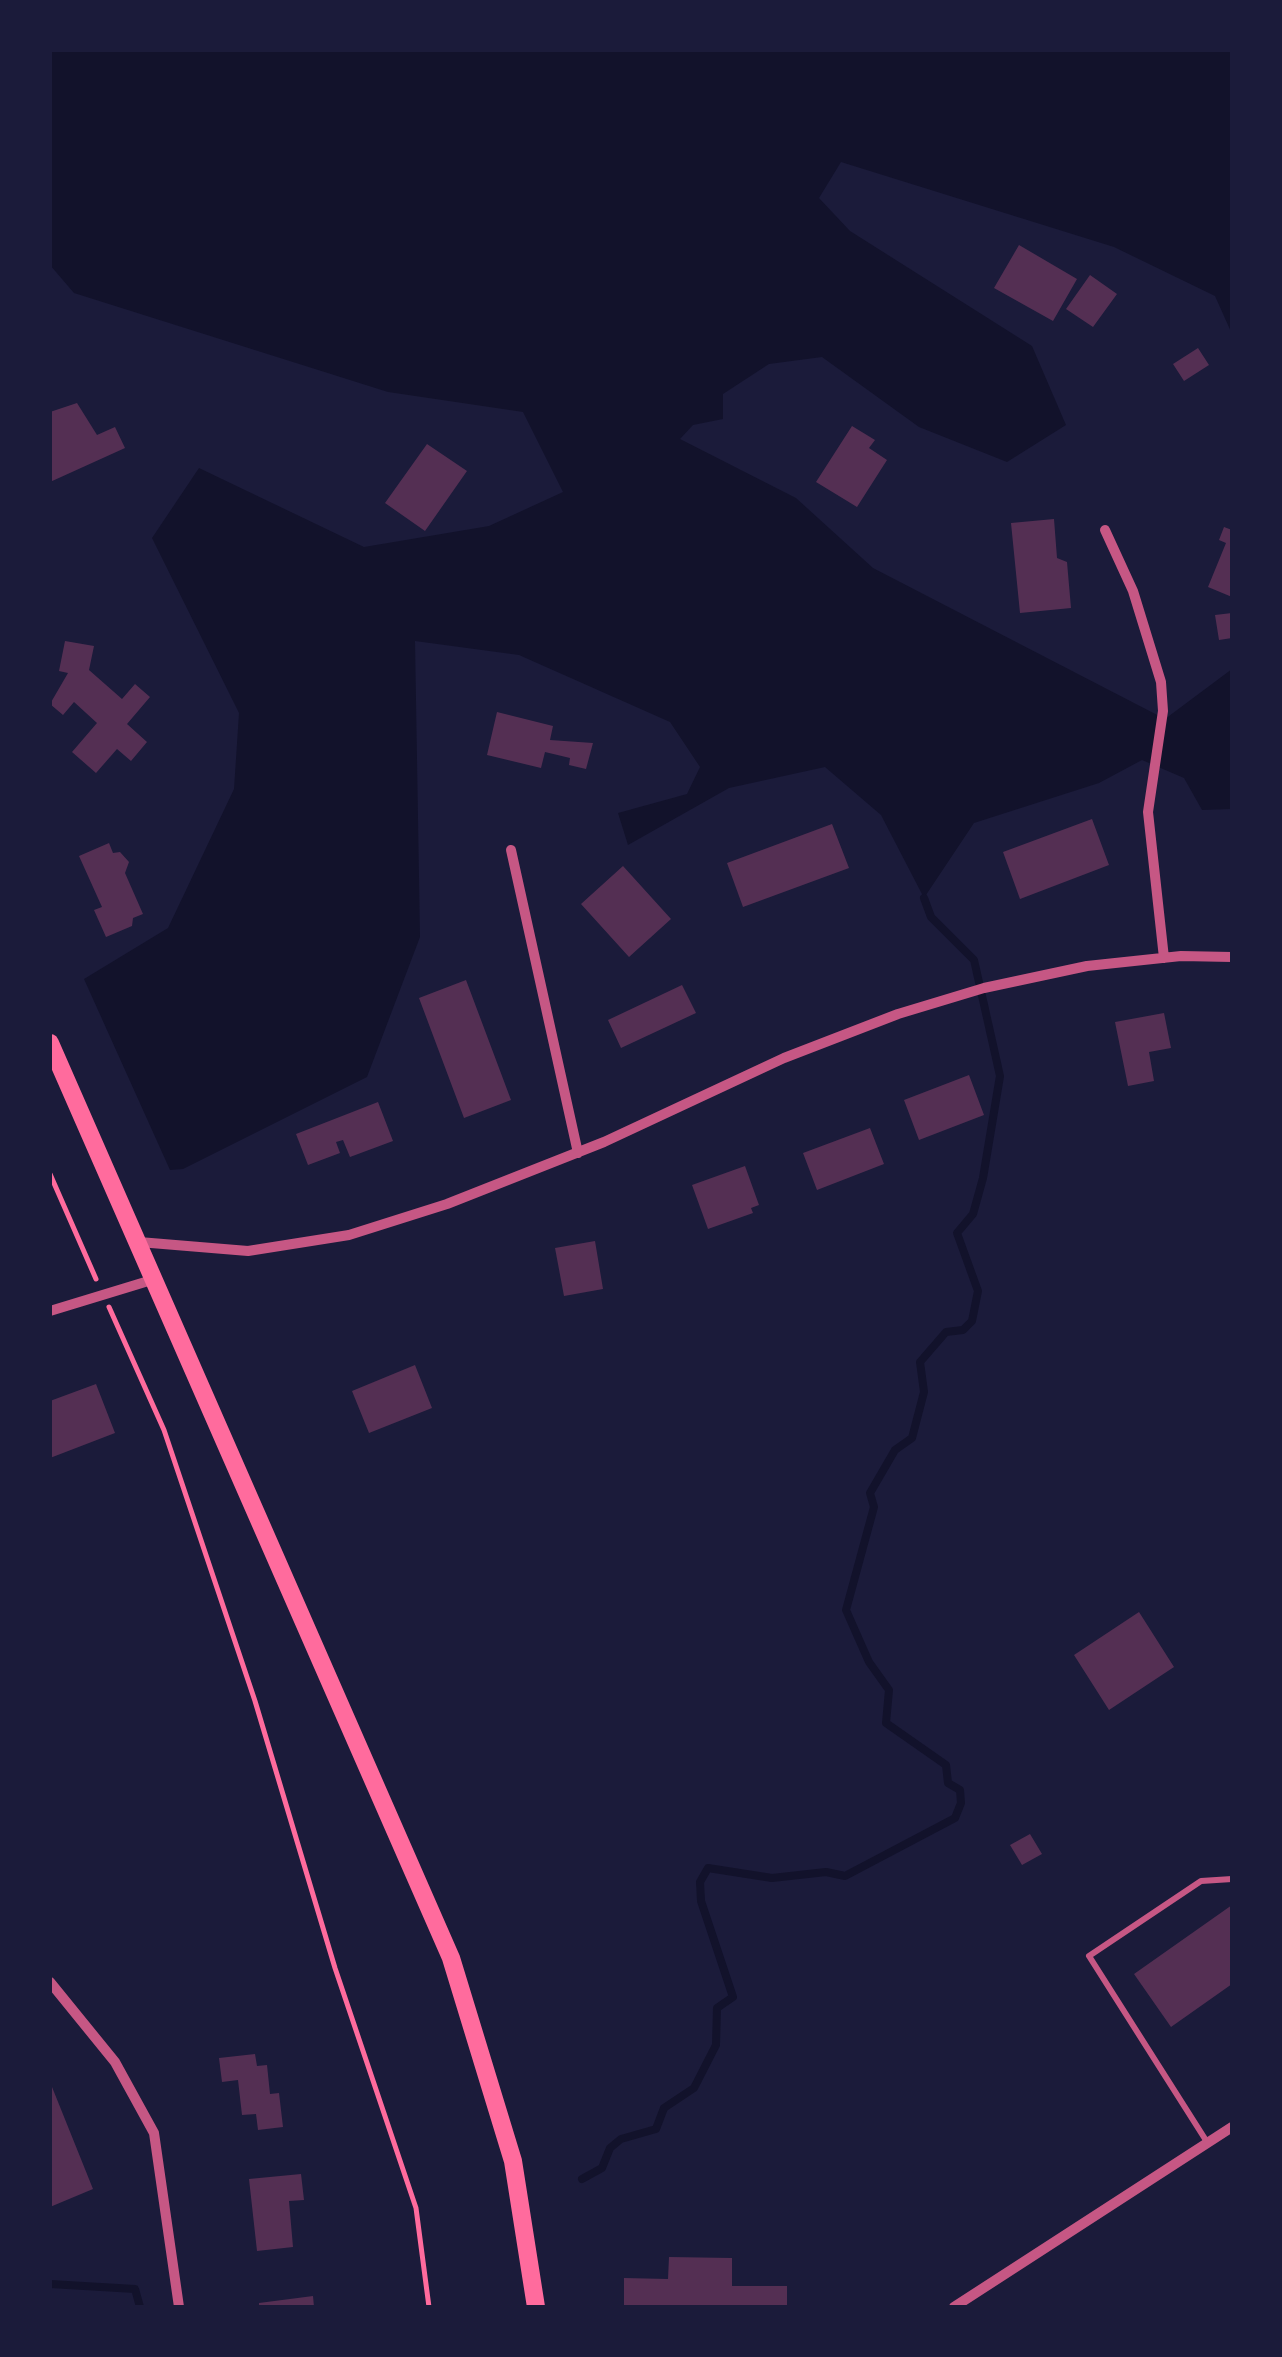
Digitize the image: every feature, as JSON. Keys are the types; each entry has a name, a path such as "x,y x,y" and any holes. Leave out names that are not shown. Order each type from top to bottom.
{"main road":[{"path":"50,1042 451,1958 513,2161 536,2307"}],"street":[{"path":"1105,530 1147,630 1162,682 1163,711 1149,796 1164,958"},
{"path":"512,850 578,1152"},
{"path":"139,1242 248,1251 334,1238 447,1204 578,1152 799,1052 964,994 1087,966 1164,958 1232,957"},
{"path":"50,1312 156,1279"},
{"path":"50,1982 116,2062 154,2132 180,2307"},
{"path":"954,2307 1232,2127"}],"lane":[{"path":"1208,2144 1089,1956 1201,1881 1232,1879"}],"path":[{"path":"50,1174 164,1430 254,1700 335,1968 416,2208 428,2307"}],"shaded area":[{"path":"50,50 1232,50 1232,334 1215,296 1114,247 841,162 819,198 850,231 1032,346 1066,425 1007,462 919,427 822,357 769,364 723,394 723,419 693,425 680,439 796,498 873,568 1165,719 1232,669 1232,809 1202,810 1184,778 1142,760 1099,783 974,823 924,898 881,815 825,767 729,788 628,845 618,813 687,794 700,767 670,722 519,655 415,641 420,937 367,1077 183,1169 170,1170 84,979 168,928 234,789 239,713 152,538 199,468 364,547 489,526 563,492 523,412 388,392 74,293 50,265"}],"building":[{"path":"1019,245 1077,279 1053,321 994,288"},
{"path":"1090,275 1117,294 1093,327 1066,309"},
{"path":"1198,348 1209,365 1184,381 1173,364"},
{"path":"77,403 97,435 115,427 125,448 50,482 50,412"},
{"path":"852,426 875,440 869,448 887,460 857,507 816,482"},
{"path":"427,444 467,471 425,531 385,503"},
{"path":"1054,519 1057,558 1067,562 1071,608 1020,613 1011,523"},
{"path":"1224,527 1232,530 1232,597 1208,587 1226,543 1219,540"},
{"path":"1232,613 1232,638 1219,640 1215,615"},
{"path":"65,641 94,646 89,670 122,699 135,684 150,697 127,724 147,742 131,761 117,749 96,773 72,752 97,723 74,702 63,715 50,704 68,673 59,671"},
{"path":"497,712 553,726 550,740 593,743 586,769 569,765 570,758 545,752 541,768 487,755"},
{"path":"1092,819 1109,865 1020,899 1003,852"},
{"path":"832,824 849,868 743,907 727,863"},
{"path":"109,843 113,853 120,852 129,862 125,873 143,914 133,918 132,926 106,937 94,910 102,907 79,856"},
{"path":"623,866 671,919 629,957 581,904"},
{"path":"466,980 511,1100 464,1118 419,998"},
{"path":"682,985 696,1013 621,1048 608,1020"},
{"path":"1164,1013 1171,1048 1149,1052 1154,1081 1128,1086 1115,1022"},
{"path":"969,1075 984,1115 919,1140 904,1100"},
{"path":"378,1102 393,1141 350,1157 343,1140 336,1142 340,1153 308,1165 296,1134"},
{"path":"870,1128 884,1164 817,1190 803,1153"},
{"path":"745,1166 759,1205 751,1208 753,1213 708,1229 692,1185"},
{"path":"595,1241 603,1289 564,1296 555,1248"},
{"path":"415,1365 432,1408 369,1433 352,1391"},
{"path":"96,1384 115,1433 50,1458 50,1401"},
{"path":"1139,1612 1174,1667 1109,1710 1074,1655"},
{"path":"1030,1834 1042,1854 1022,1865 1010,1845"},
{"path":"1232,1905 1232,1984 1171,2027 1134,1974"},
{"path":"255,2054 257,2066 267,2065 270,2094 279,2093 283,2127 258,2130 256,2114 242,2115 238,2080 222,2082 219,2058"},
{"path":"50,2082 93,2189 50,2207"},
{"path":"301,2174 304,2200 289,2201 293,2247 257,2251 249,2179"},
{"path":"669,2257 732,2258 732,2286 787,2286 787,2307 624,2307 624,2278 668,2279"},
{"path":"313,2296 314,2307 259,2307 259,2303"}],"waterway":[{"path":"582,2179 602,2168 610,2148 621,2139 656,2129 664,2108 694,2088 716,2045 717,2008 733,1997 701,1901 700,1882 708,1868 772,1878 826,1872 845,1876 955,1818 961,1803 960,1790 948,1783 946,1765 886,1723 889,1690 869,1662 846,1610 874,1507 870,1493 895,1450 912,1438 924,1392 920,1362 946,1332 963,1330 972,1321 978,1291 957,1233 973,1214 983,1178 1000,1076 974,960 931,917 924,898"},
{"path":"50,2284 135,2289 140,2307"}]}
